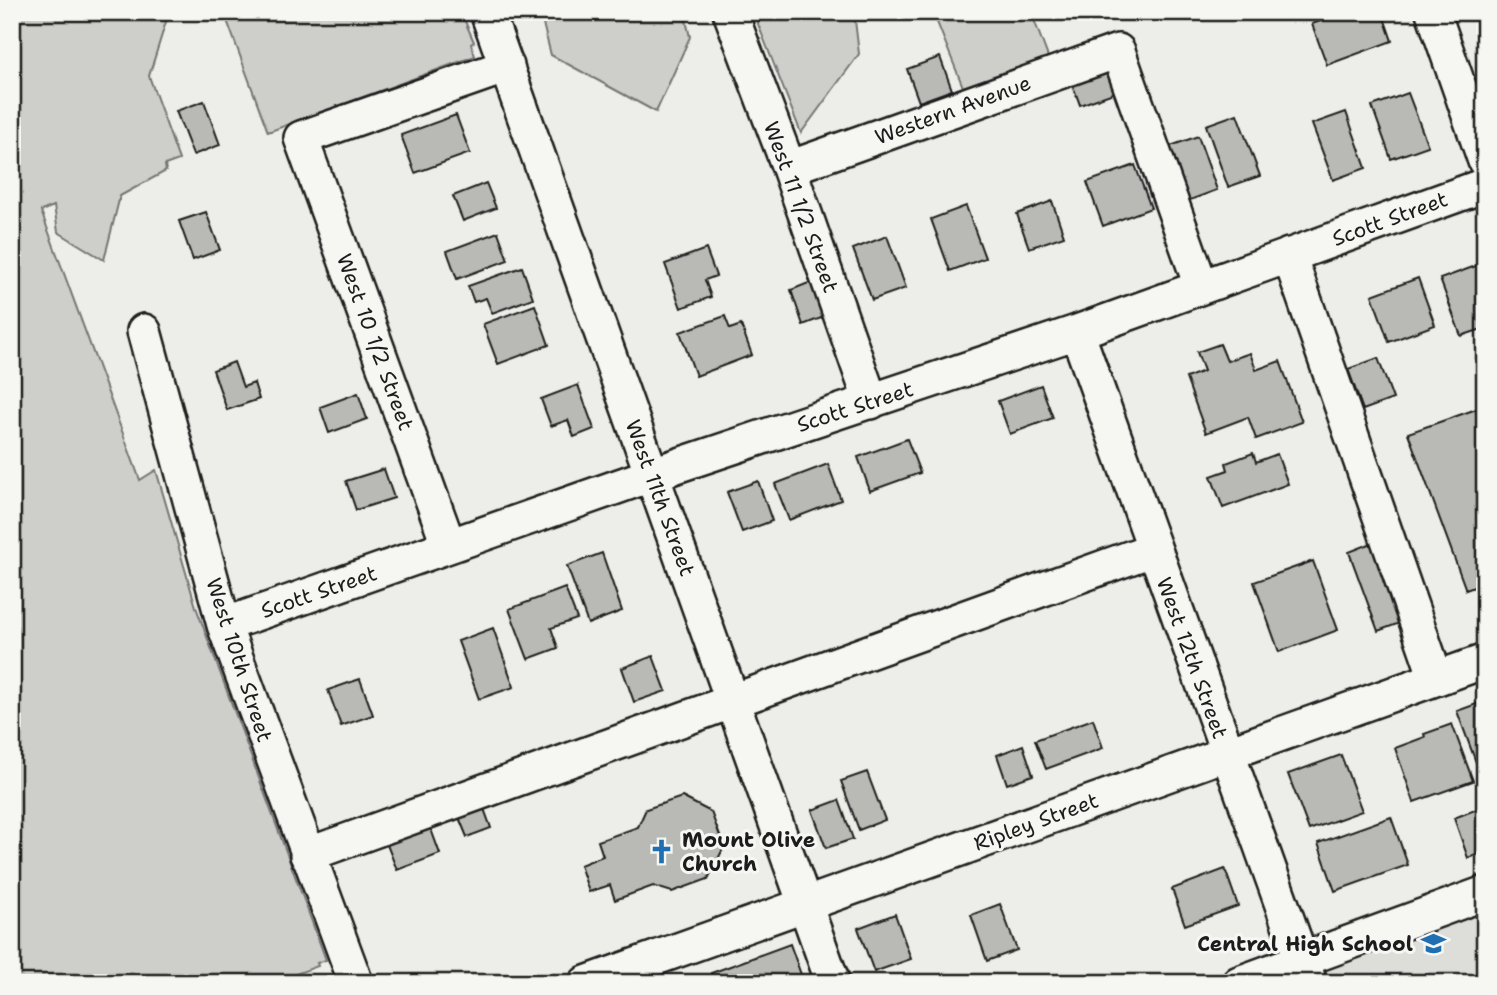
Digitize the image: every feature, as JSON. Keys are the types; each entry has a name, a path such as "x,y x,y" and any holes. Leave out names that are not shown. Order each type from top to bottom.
{"street":[{"name":"West 11th Street","path":"487,12 833,983"},
{"name":"West 11 1/2 Street","path":"730,12 789,168 871,402"},
{"path":"1433,12 1485,161"},
{"name":"Western Avenue","path":"789,168 1118,51 1201,286"},
{"name":"West 10 1/2 Street","path":"449,546 301,138 507,66"},
{"name":"Scott Street","path":"224,625 1077,332 1485,185"},
{"path":"1289,255 1436,678"},
{"name":"West 10th Street","path":"144,331 224,625 355,983"},
{"name":"West 12th Street","path":"1077,332 1306,971"},
{"path":"307,855 1154,549"},
{"name":"Ripley Street","path":"586,983 1485,661"},
{"path":"1239,983 1306,971 1485,894"}],"shaded area":[{"path":"12,12 169,12 149,76 179,160 165,165 166,171 120,196 104,260 58,232 54,206 41,211 140,480 156,470 196,607 326,960 317,963 318,966 271,983 12,983"},
{"path":"224,12 461,12 474,42 471,44 475,56 268,132"},
{"path":"540,12 684,12 690,37 656,112 551,55"},
{"path":"760,12 854,12 859,54 801,133 758,24"},
{"path":"933,12 1031,12 1048,57 963,87"},
{"name":"Central High School","path":"1485,906 1485,983 1277,983"}],"building":[{"path":"1345,12 1382,12 1392,41 1327,65 1312,24"},
{"path":"940,57 952,90 919,102 907,69"},
{"path":"1110,66 1119,91 1080,105 1071,80"},
{"path":"1408,93 1428,146 1391,159 1372,106"},
{"path":"204,101 220,145 193,155 176,111"},
{"path":"1346,112 1366,168 1333,180 1312,124"},
{"path":"1237,114 1260,176 1228,187 1206,125"},
{"path":"456,115 470,153 415,173 401,135"},
{"path":"1198,136 1217,190 1182,203 1162,149"},
{"path":"1135,165 1151,208 1103,226 1087,182"},
{"path":"486,183 496,208 463,221 453,196"},
{"path":"1052,201 1064,236 1029,248 1017,214"},
{"path":"966,206 985,258 950,271 931,219"},
{"path":"206,212 220,250 193,260 179,221"},
{"path":"498,232 508,260 457,279 447,251"},
{"path":"887,236 906,288 872,300 853,249"},
{"path":"706,249 716,276 705,280 711,297 681,308 665,264"},
{"path":"1484,263 1485,328 1461,336 1440,279"},
{"path":"522,267 533,298 492,313 486,298 474,302 468,286"},
{"path":"1418,278 1435,325 1389,342 1372,295"},
{"path":"811,282 824,317 803,325 791,290"},
{"path":"535,305 549,345 498,364 483,324"},
{"path":"725,316 730,329 741,325 752,355 696,376 680,332"},
{"path":"1220,344 1227,361 1250,353 1256,370 1280,361 1302,422 1256,439 1248,417 1206,433 1186,378 1204,371 1197,352"},
{"path":"1378,358 1393,399 1363,410 1348,369"},
{"path":"234,362 243,387 254,383 259,399 227,410 213,370"},
{"path":"578,385 594,429 574,437 568,420 551,426 541,399"},
{"path":"1041,385 1053,418 1010,434 998,401"},
{"path":"358,393 367,419 329,433 320,407"},
{"path":"1485,406 1485,583 1466,590 1408,433"},
{"path":"907,439 920,473 870,491 858,457"},
{"path":"1253,453 1256,462 1277,454 1288,484 1223,508 1211,476 1228,470 1226,463"},
{"path":"828,464 841,500 789,520 775,484"},
{"path":"384,469 394,498 356,510 346,481"},
{"path":"758,481 772,521 742,532 727,492"},
{"path":"1372,543 1400,623 1378,631 1349,552"},
{"path":"602,553 622,611 588,624 567,566"},
{"path":"1313,561 1338,630 1279,652 1254,582"},
{"path":"565,588 577,619 551,628 558,648 528,659 509,609"},
{"path":"493,628 514,687 479,699 458,641"},
{"path":"653,656 666,691 634,702 622,668"},
{"path":"360,679 373,715 341,726 328,690"},
{"path":"1485,701 1485,763 1477,765 1457,711"},
{"path":"1093,719 1103,748 1046,769 1035,740"},
{"path":"1452,724 1473,781 1414,802 1395,748"},
{"path":"1023,745 1033,775 1007,784 997,755"},
{"path":"1341,755 1362,811 1309,830 1288,774"},
{"path":"867,772 885,820 859,830 841,781"},
{"name":"Mount Olive Church","path":"682,797 711,812 724,847 708,879 672,892 653,886 615,900 610,885 589,892 580,865 603,856 598,841 638,827 646,809"},
{"path":"839,800 853,839 826,848 812,810"},
{"path":"483,806 491,828 467,837 458,815"},
{"path":"1485,806 1485,852 1468,858 1454,818"},
{"path":"1391,817 1408,865 1335,891 1318,843"},
{"path":"428,821 440,854 397,870 384,837"},
{"path":"1225,869 1238,906 1185,925 1172,889"},
{"path":"1000,904 1017,950 987,961 971,915"},
{"path":"895,914 911,959 874,972 858,928"},
{"path":"790,944 804,983 715,983 711,973"}],"place":[{"name":"Mount Olive Church","path":"662,852"},
{"name":"Central High School","path":"1433,944"}]}
